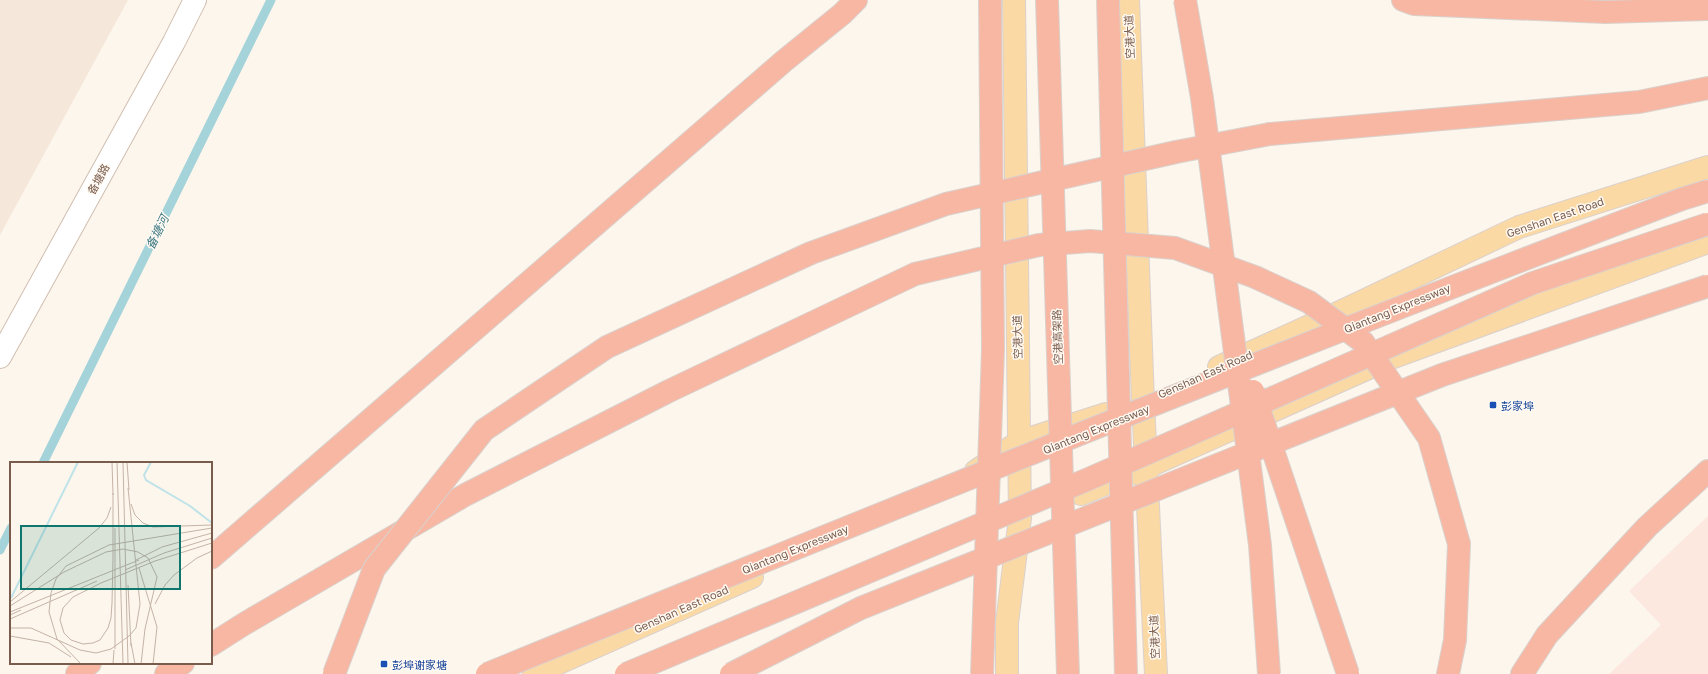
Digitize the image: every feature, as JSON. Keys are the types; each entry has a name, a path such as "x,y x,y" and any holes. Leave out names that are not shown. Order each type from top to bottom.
{"highway":[{"path":"212,557 784,61 842,14 856,0"},
{"path":"982,674 993,350 990,0"},
{"name":"空港高架路","path":"1047,0 1068,674"},
{"path":"1108,0 1126,674"},
{"path":"1185,0 1202,98 1260,545 1269,674"},
{"path":"1403,0 1414,4 1605,12 1708,8"},
{"path":"334,674 374,569 484,430 608,347 811,253 946,204 1176,152 1270,134 1639,102 1708,88"},
{"path":"1202,98 1223,260 1252,386 1348,674"},
{"name":"Qiantang Expressway","path":"487,674 1448,288 1682,199 1708,191"},
{"path":"626,674 1091,478 1533,283 1708,224"},
{"path":"212,644 244,624 465,495 669,391 915,274 1039,245 1090,241 1175,248 1255,277 1309,302 1363,342 1429,438 1459,544 1454,640 1448,674"},
{"path":"731,674 861,608 1442,375 1708,286"},
{"path":"1522,674 1547,635 1647,527 1708,471"},
{"path":"77,674 89,664"},
{"path":"166,674 181,664"}],"main road":[{"name":"空港大道","path":"1007,674 1007,623 1020,518 1014,0"},
{"name":"空港大道","path":"1128,0 1143,402 1156,674"},
{"name":"Genshan East Road","path":"534,674 946,491 1019,442 1143,402 1336,314 1519,227 1708,167"},
{"path":"650,674 756,628 823,602 1020,518 1147,467 1391,358 1708,242"}],"street":[{"name":"备塘路","path":"0,357 170,49 195,0"}],"shaded area":[{"path":"0,0 128,0 0,235"},
{"path":"1708,516 1708,674 1609,674 1661,625 1629,591"}],"waterway":[{"name":"备塘河","path":"43,462 271,0"},
{"name":"备塘河","path":"0,550 10,530"}],"place":[{"name":"彭家埠","path":"1493,405"},
{"name":"彭埠谢家塘","path":"384,664"}]}
